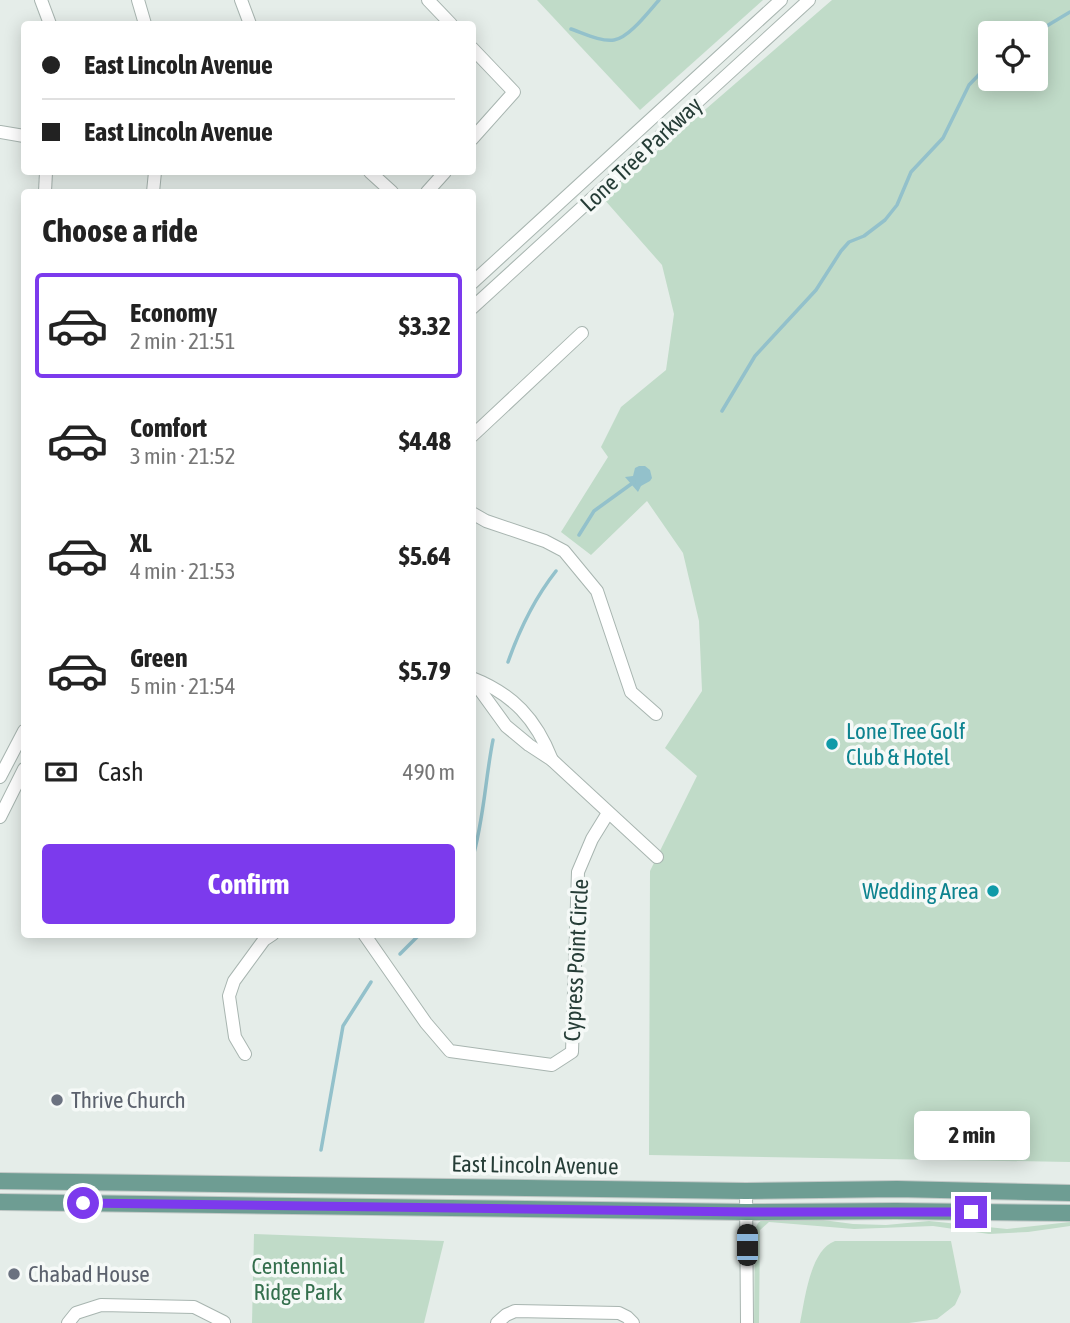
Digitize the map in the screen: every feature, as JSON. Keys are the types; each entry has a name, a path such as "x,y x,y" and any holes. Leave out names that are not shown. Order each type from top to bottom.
{"main road":[{"name":"East Lincoln Avenue","path":"0,1181 746,1191 897,1189 1070,1192"},
{"name":"East Lincoln Avenue","path":"0,1202 746,1212 1070,1213"}],"street":[{"path":"40,0 50,21"},
{"path":"138,0 144,21"},
{"path":"241,0 249,21"},
{"path":"428,0 448,21"},
{"name":"Lone Tree Parkway","path":"476,279 781,0"},
{"name":"Lone Tree Parkway","path":"476,304 809,0"},
{"path":"476,52 514,92 476,135"},
{"path":"0,132 21,136"},
{"path":"373,175 389,189"},
{"path":"430,189 442,175"},
{"path":"476,432 582,333"},
{"path":"476,515 545,541 564,551 597,591 631,692 656,715"},
{"path":"476,680 495,687 516,704 543,737 552,760"},
{"path":"476,684 506,726 528,746 552,760 657,857"},
{"path":"0,777 21,737"},
{"path":"0,817 21,775"},
{"name":"Cypress Point Circle","path":"367,938 425,1023 450,1051 552,1065 572,1052 578,872 592,839 608,813"},
{"path":"245,1054 235,1037 229,996 234,981 267,938"},
{"path":"746,1191 747,1323"},
{"path":"68,1323 76,1313 101,1305 194,1307 224,1322"},
{"path":"497,1323 515,1311 620,1313 633,1323"}],"green space":[{"path":"537,0 763,0 640,110"},
{"path":"832,0 1070,0 1070,1162 649,1155 650,871 697,776 665,748 702,691 699,621 683,553 647,501 591,555 561,532 608,457 601,447 621,407 666,370 674,314 662,265 603,198"},
{"path":"767,1216 793,1216 853,1224 886,1225 929,1221 1007,1229 1070,1222 1070,1226 989,1234 933,1226 854,1229 769,1222 760,1230 759,1323 754,1323 755,1229"},
{"name":"Centennial Ridge Park","path":"254,1234 444,1241 424,1323 252,1323"},
{"path":"835,1241 951,1241 961,1292 955,1305 937,1319 909,1323 800,1323 814,1265 827,1246"}],"water":[{"path":"639,466 650,470 652,478 641,486 638,492 625,477 633,476 635,468"}],"waterway":[{"path":"571,29 603,40 614,40 626,34 659,0"},
{"path":"1048,25 1070,12"},
{"path":"722,411 755,356 816,290 841,251 849,242 864,236 885,220 897,205 911,172 943,138 969,85 978,76"},
{"path":"579,535 594,511 634,482"},
{"path":"508,662 528,614 556,571"},
{"path":"476,843 493,740"},
{"path":"400,954 416,938"},
{"path":"321,1150 343,1026 371,982"}],"place":[{"name":"Lone Tree Golf Club & Hotel","path":"832,744"},
{"name":"Wedding Area","path":"993,891"},
{"name":"Thrive Church","path":"57,1100"},
{"name":"Chabad House","path":"14,1274"}],"route":[{"path":"83,1203 746,1212 971,1212"}]}
